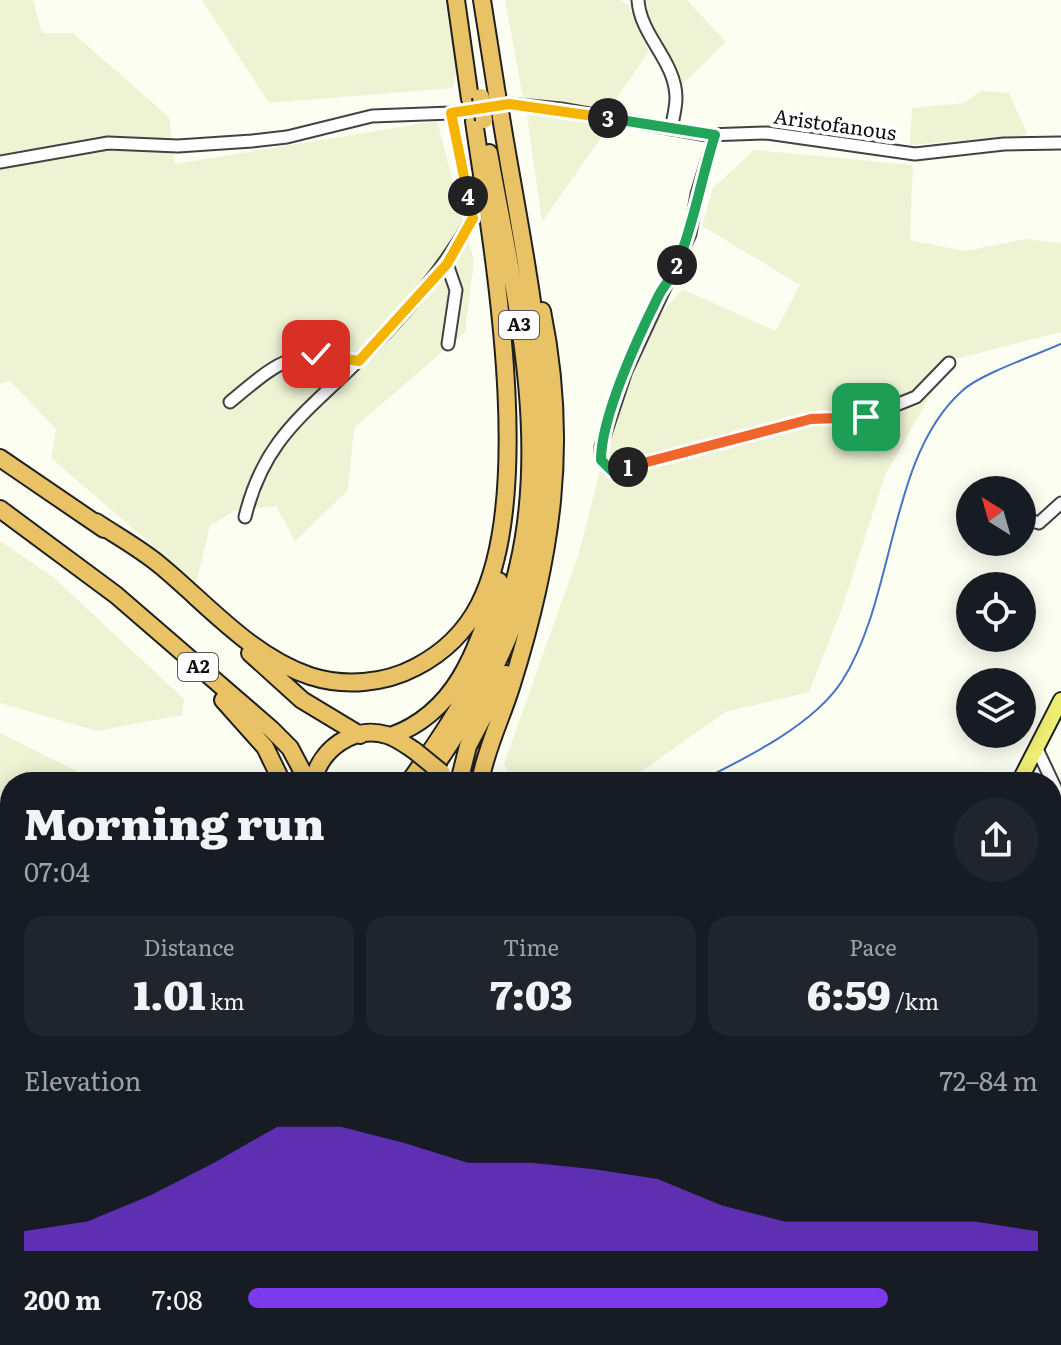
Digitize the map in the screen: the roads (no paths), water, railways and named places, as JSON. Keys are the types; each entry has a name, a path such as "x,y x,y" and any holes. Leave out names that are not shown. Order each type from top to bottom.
{"highway":[{"path":"96,522 157,563 258,650 288,668 313,677 354,683 405,673 450,644 480,604 501,530 508,464 507,403 493,262 488,108 456,0"},
{"name":"A3","path":"431,772 463,727 496,666 514,621 537,534 545,465 544,403 519,225 464,0"},
{"name":"A3","path":"416,772 452,721 485,661 518,571 525,533 528,403 517,312 487,141 482,0"},
{"path":"315,772 330,748 360,735 391,736 436,713 462,676 500,580 517,466 515,401 487,141"},
{"path":"483,772 527,629 549,538 558,464 557,403 535,277 519,225"},
{"name":"A2","path":"0,458 96,522 302,700 360,735"},
{"name":"A2","path":"0,509 75,564 271,729 290,748 305,772"},
{"path":"75,564 249,727 265,747 277,772"},
{"path":"462,772 468,746 527,629"},
{"path":"391,736 439,772"}],"main road":[{"path":"1024,772 1061,700"}],"street":[{"path":"638,0 639,18 671,72 676,98 671,129"},
{"name":"Aristofanous","path":"0,162 108,143 178,146 252,141 287,137 372,116 451,113 488,108 561,109 715,135 767,133 915,154 1016,143 1061,143"},
{"path":"245,517 257,476 292,421 359,361 447,264 473,218 451,113"},
{"path":"715,135 697,194 690,234 626,371 601,446 601,460 612,471 811,419 866,417 916,397 949,363"},
{"path":"447,264 456,290 448,344"},
{"path":"230,402 263,375 294,357 316,354 359,361"},
{"path":"1036,522 1039,523 1061,503"},
{"path":"1037,749 1048,772"}],"waterway":[{"path":"718,772 796,726 830,697 842,681 860,647 873,610 906,490 920,452 938,419 970,385 1061,344"}]}
